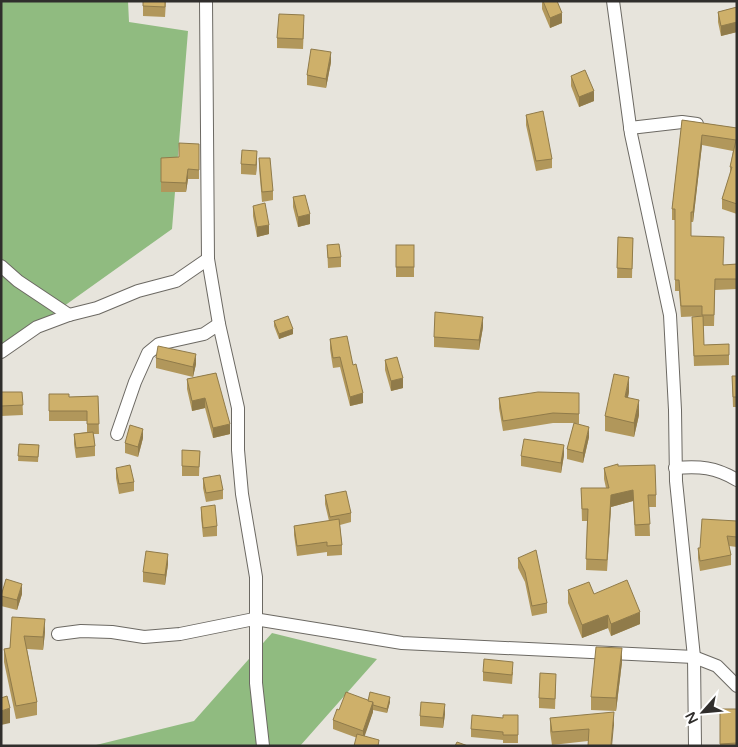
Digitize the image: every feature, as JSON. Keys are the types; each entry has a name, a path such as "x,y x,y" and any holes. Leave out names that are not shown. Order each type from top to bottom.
{"street":[{"path":"206,1 208,259 219,324 238,408 238,450 242,494 256,577 254,619 256,682 263,746"},
{"path":"613,1 630,128 670,315 675,410 675,468 694,657 695,746"},
{"path":"630,128 682,122 708,126"},
{"path":"1,352 37,327 69,315 97,308 138,291 176,281 208,259"},
{"path":"1,266 18,281 69,315"},
{"path":"117,434 135,382 148,353 160,344 204,334 219,324"},
{"path":"675,468 700,466 724,473 737,480"},
{"path":"58,634 81,631 112,632 144,637 162,636 254,619 402,644 694,657 717,666 737,686"}],"green space":[{"path":"1,1 128,1 129,22 188,31 172,229 1,351"},
{"path":"272,633 377,659 300,746 92,746 194,721"}],"building":[{"path":"143,1 165,1 165,7 143,6"},
{"path":"543,1 557,1 562,13 550,18"},
{"path":"737,7 737,22 721,26 718,12"},
{"path":"279,14 304,15 303,39 277,38"},
{"path":"311,49 331,52 326,79 307,75"},
{"path":"585,70 594,91 579,97 571,76"},
{"path":"543,111 552,159 536,161 526,115"},
{"path":"682,120 737,128 737,204 722,199 732,167 730,167 736,140 702,135 693,212 691,212 691,236 724,237 723,265 737,264 737,279 715,279 714,315 702,315 702,306 681,306 679,280 675,280 675,209 672,209"},
{"path":"179,143 199,144 199,170 188,169 186,183 161,182 161,158 179,157"},
{"path":"242,150 257,151 256,165 241,164"},
{"path":"259,158 270,158 273,191 262,192"},
{"path":"305,195 310,214 298,217 293,197"},
{"path":"265,203 269,225 257,227 253,206"},
{"path":"618,237 633,238 632,269 617,268"},
{"path":"339,244 341,257 328,258 327,245"},
{"path":"396,245 414,245 414,267 396,267"},
{"path":"435,312 483,317 479,340 434,337"},
{"path":"288,316 293,329 279,334 274,321"},
{"path":"703,316 704,345 729,344 729,355 694,356 692,317"},
{"path":"347,336 353,365 356,364 363,393 350,397 340,357 333,358 330,339"},
{"path":"158,346 196,354 193,367 156,358"},
{"path":"397,357 403,378 391,381 385,360"},
{"path":"216,373 230,424 213,428 205,398 192,401 187,379"},
{"path":"614,374 629,377 625,397 639,400 634,423 605,416"},
{"path":"732,376 737,376 737,397 733,397"},
{"path":"1,392 22,392 23,405 1,406"},
{"path":"538,392 579,393 579,414 553,413 503,421 499,398"},
{"path":"49,394 69,394 69,397 98,396 99,424 87,424 87,411 49,411"},
{"path":"574,423 589,427 583,453 567,449"},
{"path":"130,425 143,429 138,447 125,443"},
{"path":"93,432 95,446 76,448 74,434"},
{"path":"524,439 564,445 561,463 521,456"},
{"path":"19,444 39,445 38,457 18,456"},
{"path":"182,450 200,451 199,467 182,466"},
{"path":"618,464 618,466 655,465 656,495 648,495 650,524 635,525 633,490 611,495 607,560 586,559 588,509 582,509 581,488 609,488 604,468"},
{"path":"130,465 134,482 119,484 116,468"},
{"path":"220,475 223,490 206,493 203,478"},
{"path":"346,491 351,513 330,517 325,495"},
{"path":"215,505 217,526 203,528 201,507"},
{"path":"339,519 342,545 327,546 327,542 297,546 294,526"},
{"path":"702,519 737,521 737,537 727,536 731,555 700,561 698,548 700,548"},
{"path":"536,550 547,603 532,606 525,572 518,558"},
{"path":"146,551 168,554 165,575 143,572"},
{"path":"6,579 22,584 17,600 1,596"},
{"path":"627,580 640,612 611,624 608,615 582,625 568,590 589,582 594,594"},
{"path":"12,617 45,619 43,637 24,636 37,702 16,706 4,649 10,648"},
{"path":"596,647 622,648 616,698 591,697"},
{"path":"484,659 513,662 512,675 483,672"},
{"path":"540,673 556,674 555,699 539,698"},
{"path":"346,692 373,702 363,731 333,720"},
{"path":"370,692 390,697 387,709 373,705 373,702 368,701"},
{"path":"7,696 10,708 1,711 1,698"},
{"path":"421,702 445,704 443,718 420,716"},
{"path":"720,709 737,709 737,743 720,744"},
{"path":"614,712 611,745 623,746 588,746 589,729 552,732 550,718"},
{"path":"472,715 503,718 503,715 518,715 518,735 503,735 503,732 471,729"},
{"path":"357,734 379,740 378,746 354,746"},
{"path":"457,742 468,746 455,746"}]}
